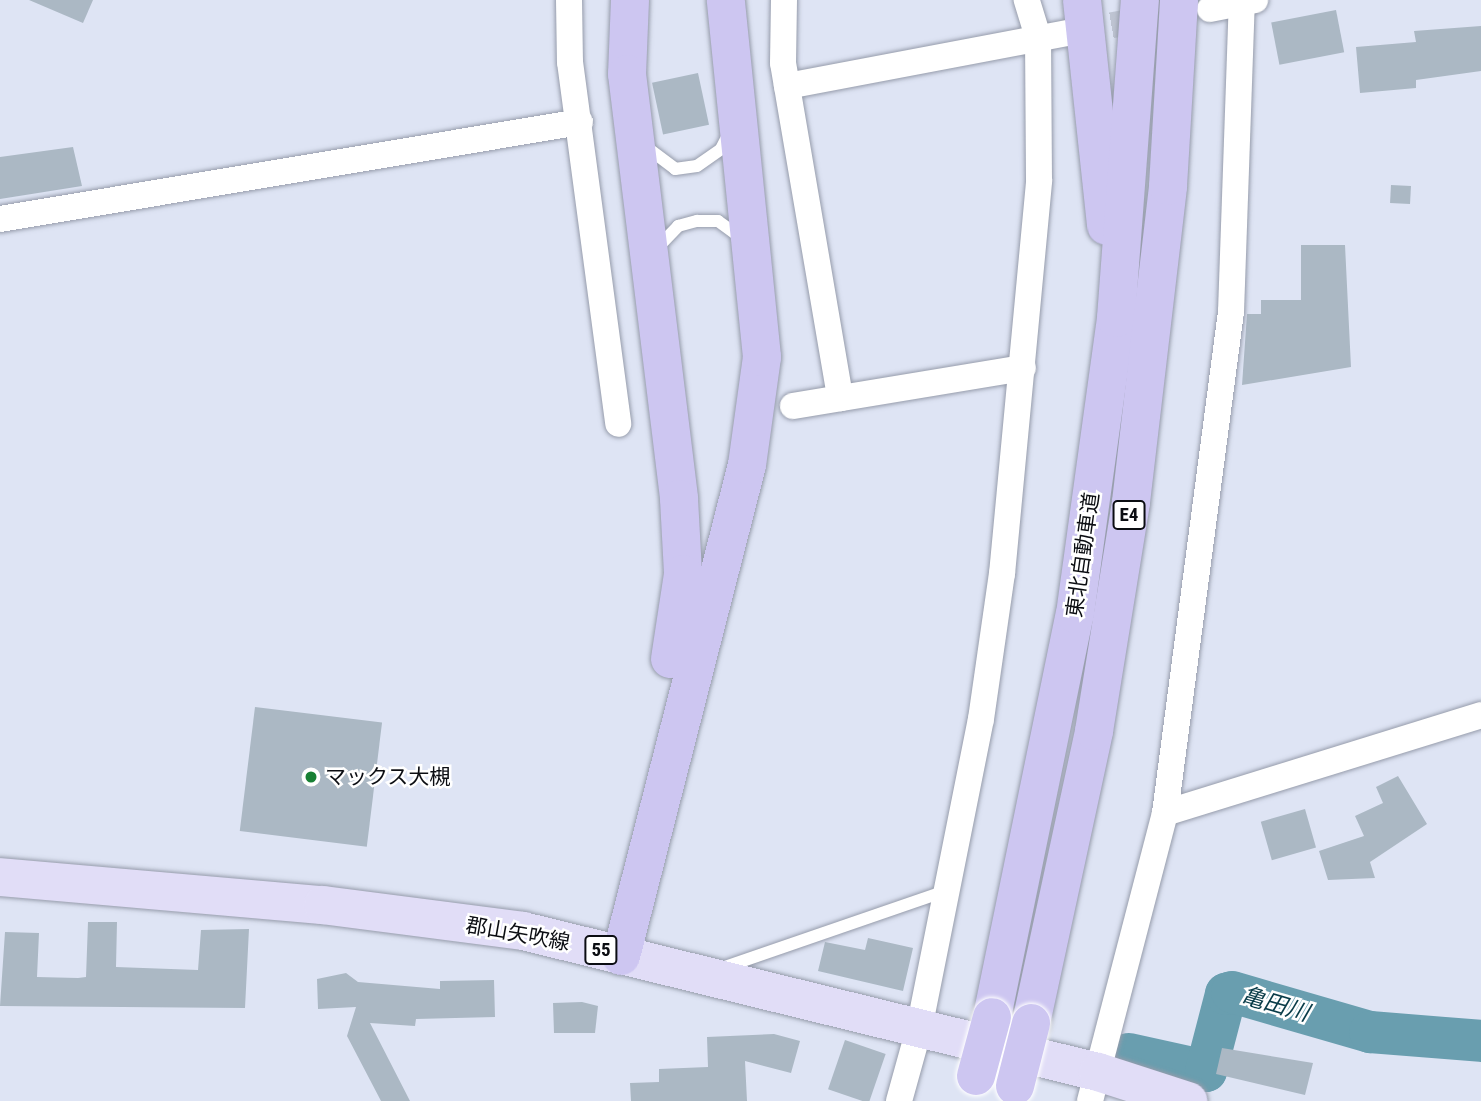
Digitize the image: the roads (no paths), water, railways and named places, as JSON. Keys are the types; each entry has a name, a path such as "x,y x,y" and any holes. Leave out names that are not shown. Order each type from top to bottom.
{"highway":[{"path":"610,953 681,598 679,499 632,117 630,0"},
{"path":"610,953 747,466 762,358 753,255 734,105 726,0"},
{"name":"東北自動車道","path":"972,1089 992,1017 1075,614 1116,318 1140,0"},
{"name":"東北自動車道","path":"1013,1094 1031,1023 1094,730 1131,502 1166,199 1195,4"},
{"path":"1077,16 1116,318"}],"main road":[{"name":"郡山矢吹線","path":"0,877 323,905 523,931 919,1029 1094,1087 1167,1098"}],"street":[{"path":"569,0 580,122 618,424"},
{"path":"784,0 787,86 841,398"},
{"path":"898,1101 919,1029 981,719 1023,368 1040,180 1038,37 1027,0"},
{"path":"1094,1087 1165,813 1231,312 1247,1 1195,4"},
{"path":"787,86 1022,46 1077,16"},
{"path":"0,219 580,122"},
{"path":"793,406 1023,368"},
{"path":"1165,813 1481,715"}],"lane":[{"path":"632,117 646,148 675,169 697,166 721,149 734,105"},
{"path":"652,288 662,239 678,226 718,221 734,230 753,255"},
{"path":"702,975 947,890"}],"waterway":[{"name":"亀田川","path":"1129,1054 1206,1071 1226,994 1232,992 1370,1032 1481,1041"}],"tunnel":[{"path":"1073,32 1153,18"}],"place":[{"name":"マックス大槻","path":"311,777"}]}
